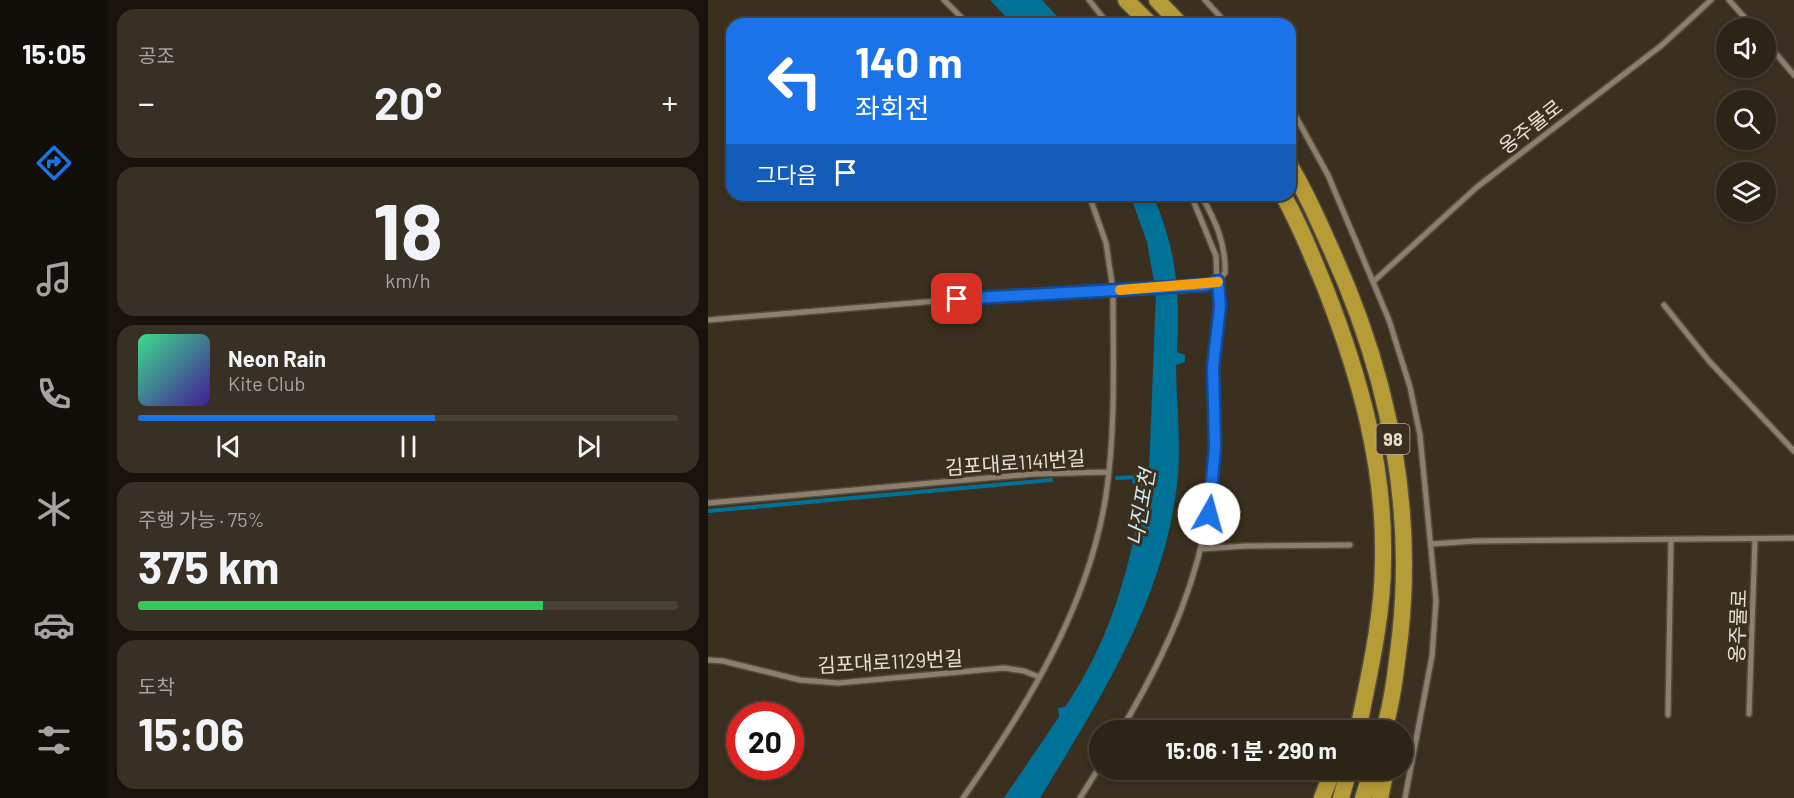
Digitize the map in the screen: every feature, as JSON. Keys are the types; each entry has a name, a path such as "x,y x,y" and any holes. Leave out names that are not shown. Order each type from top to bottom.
{"highway":[{"path":"1126,0 1144,18"},
{"path":"1157,0 1174,18"},
{"name":"98","path":"1296,177 1314,210 1353,298 1389,411 1401,493 1405,550 1404,602 1393,700 1387,720"},
{"name":"98","path":"1286,201 1307,243 1358,377 1370,427 1382,498 1383,561 1379,617 1360,720"},
{"path":"1352,720 1369,676"},
{"path":"1392,720 1393,700"},
{"path":"1322,798 1329,780"},
{"path":"1341,798 1346,780"},
{"path":"1363,798 1369,780"},
{"path":"1380,798 1384,780"}],"lane":[{"path":"944,0 962,18"},
{"path":"1089,0 1103,18"},
{"path":"1205,0 1222,18"},
{"name":"옹주물로","path":"1374,281 1477,187 1662,45 1711,0"},
{"path":"1729,0 1745,18"},
{"path":"1776,54 1794,75"},
{"path":"1296,117 1328,175 1374,281 1401,354 1416,413 1436,580 1435,629 1406,798"},
{"path":"1091,201 1106,243 1113,290 1112,445 1108,472"},
{"path":"1126,720 1179,620 1201,549 1213,469 1213,367 1220,306 1216,256 1193,201"},
{"path":"708,320 948,300 1206,285 1218,281 1225,273 1226,257 1217,225 1204,201"},
{"path":"1664,304 1709,361 1794,451"},
{"name":"김포대로1141번길","path":"708,503 1033,474 1108,472 1102,516 1088,565 1068,618 1039,677 1000,745 963,798"},
{"path":"1431,544 1475,541 1794,538"},
{"name":"옹주물로","path":"1749,714 1755,539"},
{"path":"1668,715 1671,540"},
{"path":"1201,549 1350,544"},
{"name":"김포대로1129번길","path":"708,660 723,661 817,682 859,682 1004,668 1024,671 1039,677"},
{"path":"1080,798 1091,780"}],"water":[{"path":"990,0 1042,0 1058,18 1007,18"},
{"path":"1132,201 1155,201 1161,216 1175,272 1178,310 1177,352 1185,355 1185,362 1176,365 1178,475 1171,519 1160,562 1146,604 1128,644 1086,722 1040,798 1004,798 1059,717 1058,708 1065,707 1094,657 1116,604 1132,548 1143,491 1141,486 1132,483 1134,473 1149,471 1156,293 1147,242"}],"waterway":[{"name":"나진포천","path":"1117,478 1138,477"},
{"path":"708,511 1051,480"}],"slow traffic":[{"path":"1120,290 1206,285 1218,282"}],"route":[{"path":"957,299 1206,285 1218,281 1220,306 1213,367 1215,446 1209,514"}]}
